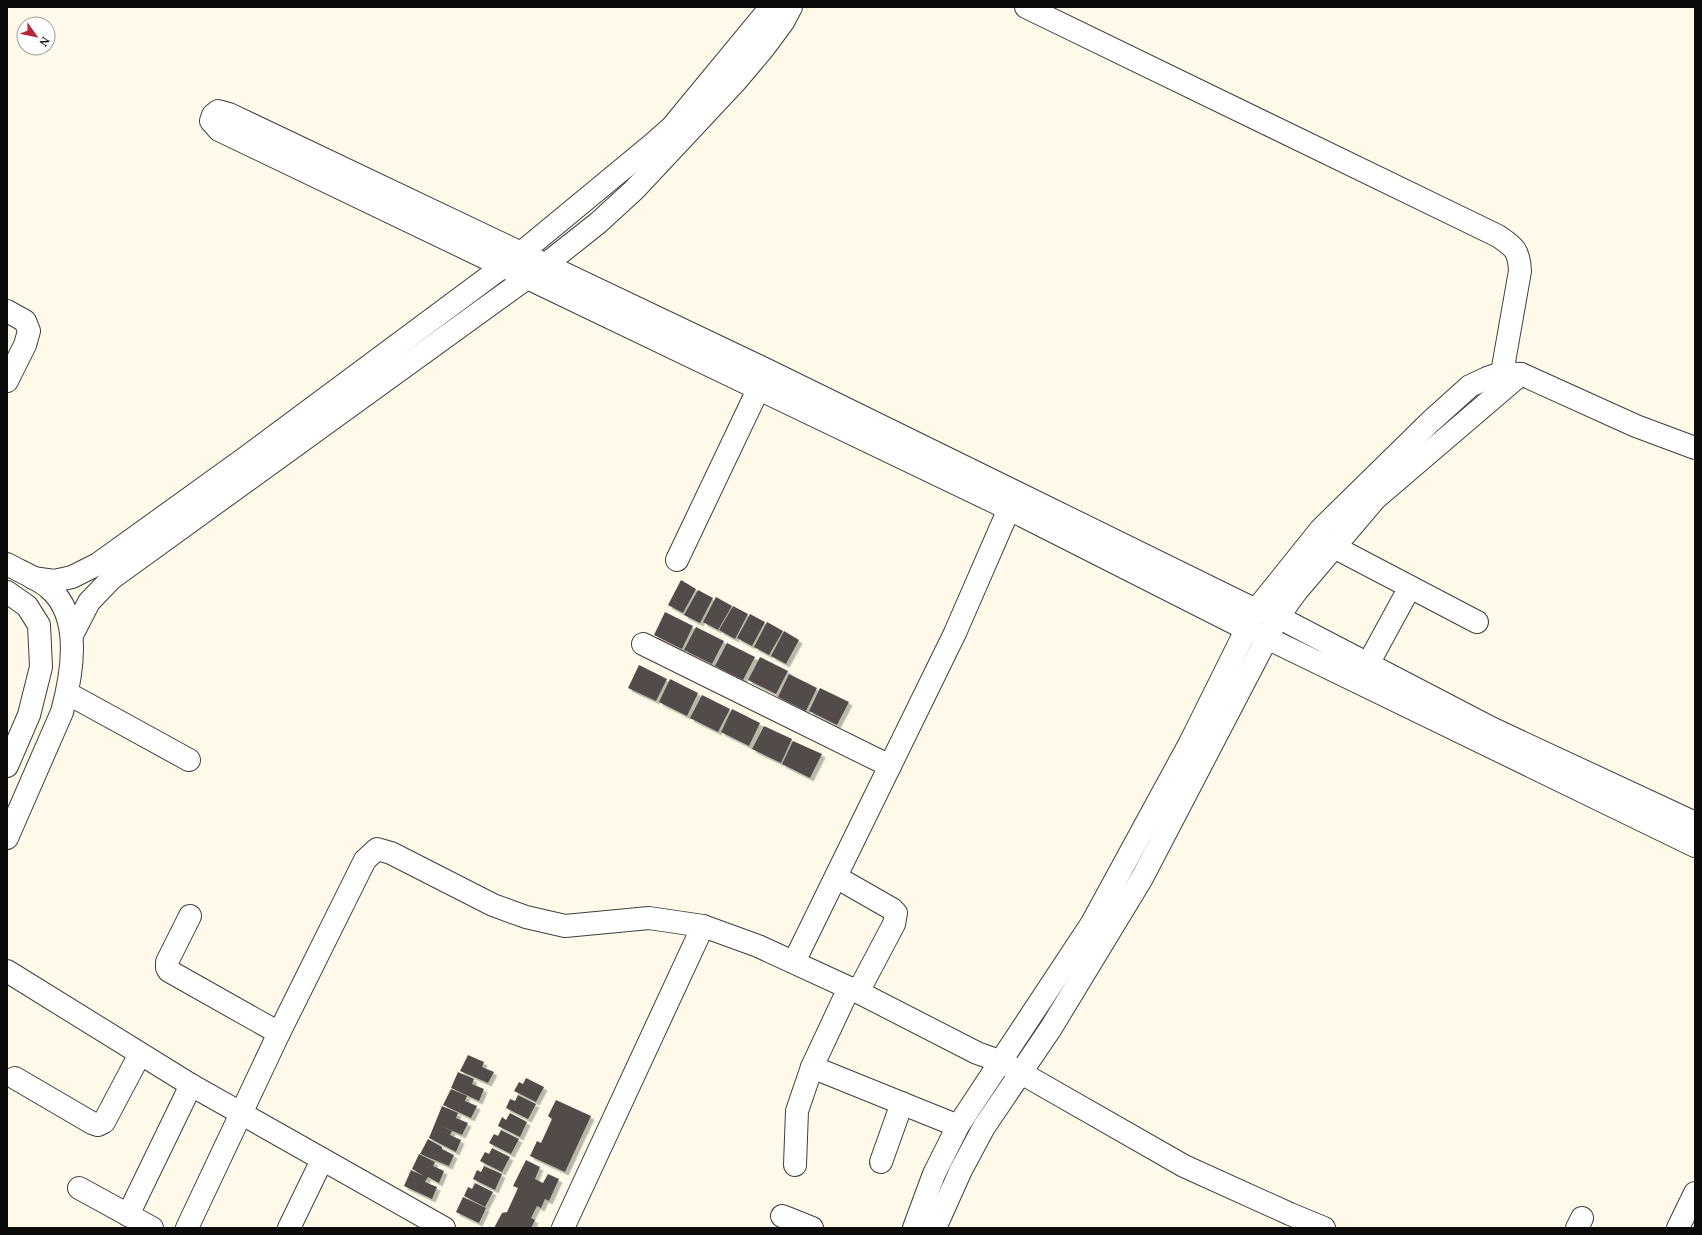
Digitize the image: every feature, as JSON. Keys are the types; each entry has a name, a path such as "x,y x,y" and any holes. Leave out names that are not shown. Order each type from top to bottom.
{"street":[{"path":"33,578 54,581 72,577 98,564 235,465 521,253 654,144 672,127 771,7"},
{"path":"72,634 89,602 112,578 545,265 598,223 634,190 736,81 763,49 783,22 791,7"},
{"path":"935,1228 961,1170 984,1127 1051,1028 1142,878 1278,617 1296,592 1375,499 1512,374 1520,271 1519,258 1513,246 1498,236 1026,7"},
{"path":"762,379 526,278 219,130 211,121 213,115 218,111 229,114 521,253 762,379 1012,501 1256,610 1278,617 1491,728 1695,823"},
{"path":"7,311 24,321 29,331 25,345 7,381"},
{"path":"914,1228 934,1174 958,1126 1092,924 1190,743 1256,610 1321,529 1430,422 1470,386 1487,378 1512,374 1636,426 1695,448"},
{"path":"677,560 762,379"},
{"path":"1012,501 1246,629 1695,846"},
{"path":"794,962 956,633 1012,501"},
{"path":"1334,547 1477,622"},
{"path":"7,564 49,588 62,604 72,634 72,662 62,712 7,838"},
{"path":"1368,664 1410,587"},
{"path":"7,592 27,606 39,625 42,667 29,715 7,766"},
{"path":"643,644 890,766"},
{"path":"67,692 189,760"},
{"path":"186,1228 365,860 377,849 391,853 493,905 526,917 566,926 649,918 703,926 758,946 854,990 976,1053 1018,1078 1104,1136 1206,1192 1291,1228"},
{"path":"795,1165 797,1112 812,1067 854,990 894,924 896,913 892,909 836,877"},
{"path":"190,916 167,962 169,972 280,1033"},
{"path":"563,1228 703,926"},
{"path":"7,971 191,1085 444,1228"},
{"path":"15,1078 92,1123 98,1125 104,1122 140,1054"},
{"path":"812,1067 958,1126"},
{"path":"1018,1078 1184,1166 1324,1228"},
{"path":"128,1215 191,1085"},
{"path":"881,1162 902,1103"},
{"path":"290,1228 322,1160"},
{"path":"79,1188 152,1228"},
{"path":"1678,1228 1695,1194"},
{"path":"782,1216 812,1228"}],"building":[{"path":"681,580 696,589 683,613 668,605"},
{"path":"698,590 713,598 700,623 684,615"},
{"path":"716,597 732,606 718,630 703,622"},
{"path":"733,606 748,614 735,639 719,630"},
{"path":"665,612 693,626 682,649 654,635"},
{"path":"750,614 765,622 752,646 737,638"},
{"path":"767,622 783,631 769,655 754,647"},
{"path":"696,627 724,641 712,664 684,650"},
{"path":"784,631 799,640 786,664 771,656"},
{"path":"727,643 755,657 743,680 715,666"},
{"path":"760,657 788,671 776,694 748,680"},
{"path":"639,665 667,679 656,701 628,688"},
{"path":"789,674 817,688 806,711 778,697"},
{"path":"670,679 698,693 687,716 659,702"},
{"path":"820,688 849,702 837,725 809,711"},
{"path":"702,695 730,709 718,732 690,718"},
{"path":"732,709 760,723 749,746 721,732"},
{"path":"764,726 792,739 781,763 752,749"},
{"path":"793,741 822,754 810,778 782,764"},
{"path":"468,1055 484,1062 482,1067 494,1072 488,1083 460,1071"},
{"path":"458,1072 474,1079 472,1084 484,1089 479,1101 451,1088"},
{"path":"526,1078 544,1087 536,1102 514,1091 519,1082 523,1084"},
{"path":"451,1089 467,1096 465,1101 477,1106 471,1118 443,1105"},
{"path":"518,1095 536,1104 528,1119 506,1108 510,1099 515,1101"},
{"path":"556,1100 591,1116 565,1172 530,1156 537,1141 541,1143 552,1119 548,1116"},
{"path":"442,1106 458,1113 456,1118 468,1123 462,1135 439,1125 452,1131 450,1135 461,1140 456,1152 429,1138"},
{"path":"510,1113 527,1122 520,1137 498,1126 502,1117 506,1120"},
{"path":"501,1130 519,1139 511,1154 489,1143 494,1134 498,1136"},
{"path":"428,1139 454,1155 449,1166 420,1154"},
{"path":"492,1148 510,1157 502,1172 480,1161 485,1152 489,1154"},
{"path":"419,1154 435,1162 433,1166 444,1171 439,1183 428,1177 425,1182 437,1187 432,1199 404,1186 411,1170 424,1176 412,1169"},
{"path":"526,1160 540,1167 535,1179 543,1183 548,1174 559,1179 549,1201 545,1199 541,1208 537,1206 531,1218 535,1220 531,1228 494,1228 502,1213 507,1212 518,1188 513,1186"},
{"path":"484,1166 502,1174 495,1190 473,1179 477,1170 481,1172"},
{"path":"475,1183 493,1192 485,1207 464,1196 468,1187 472,1189"},
{"path":"463,1197 486,1208 479,1223 456,1212"}]}
